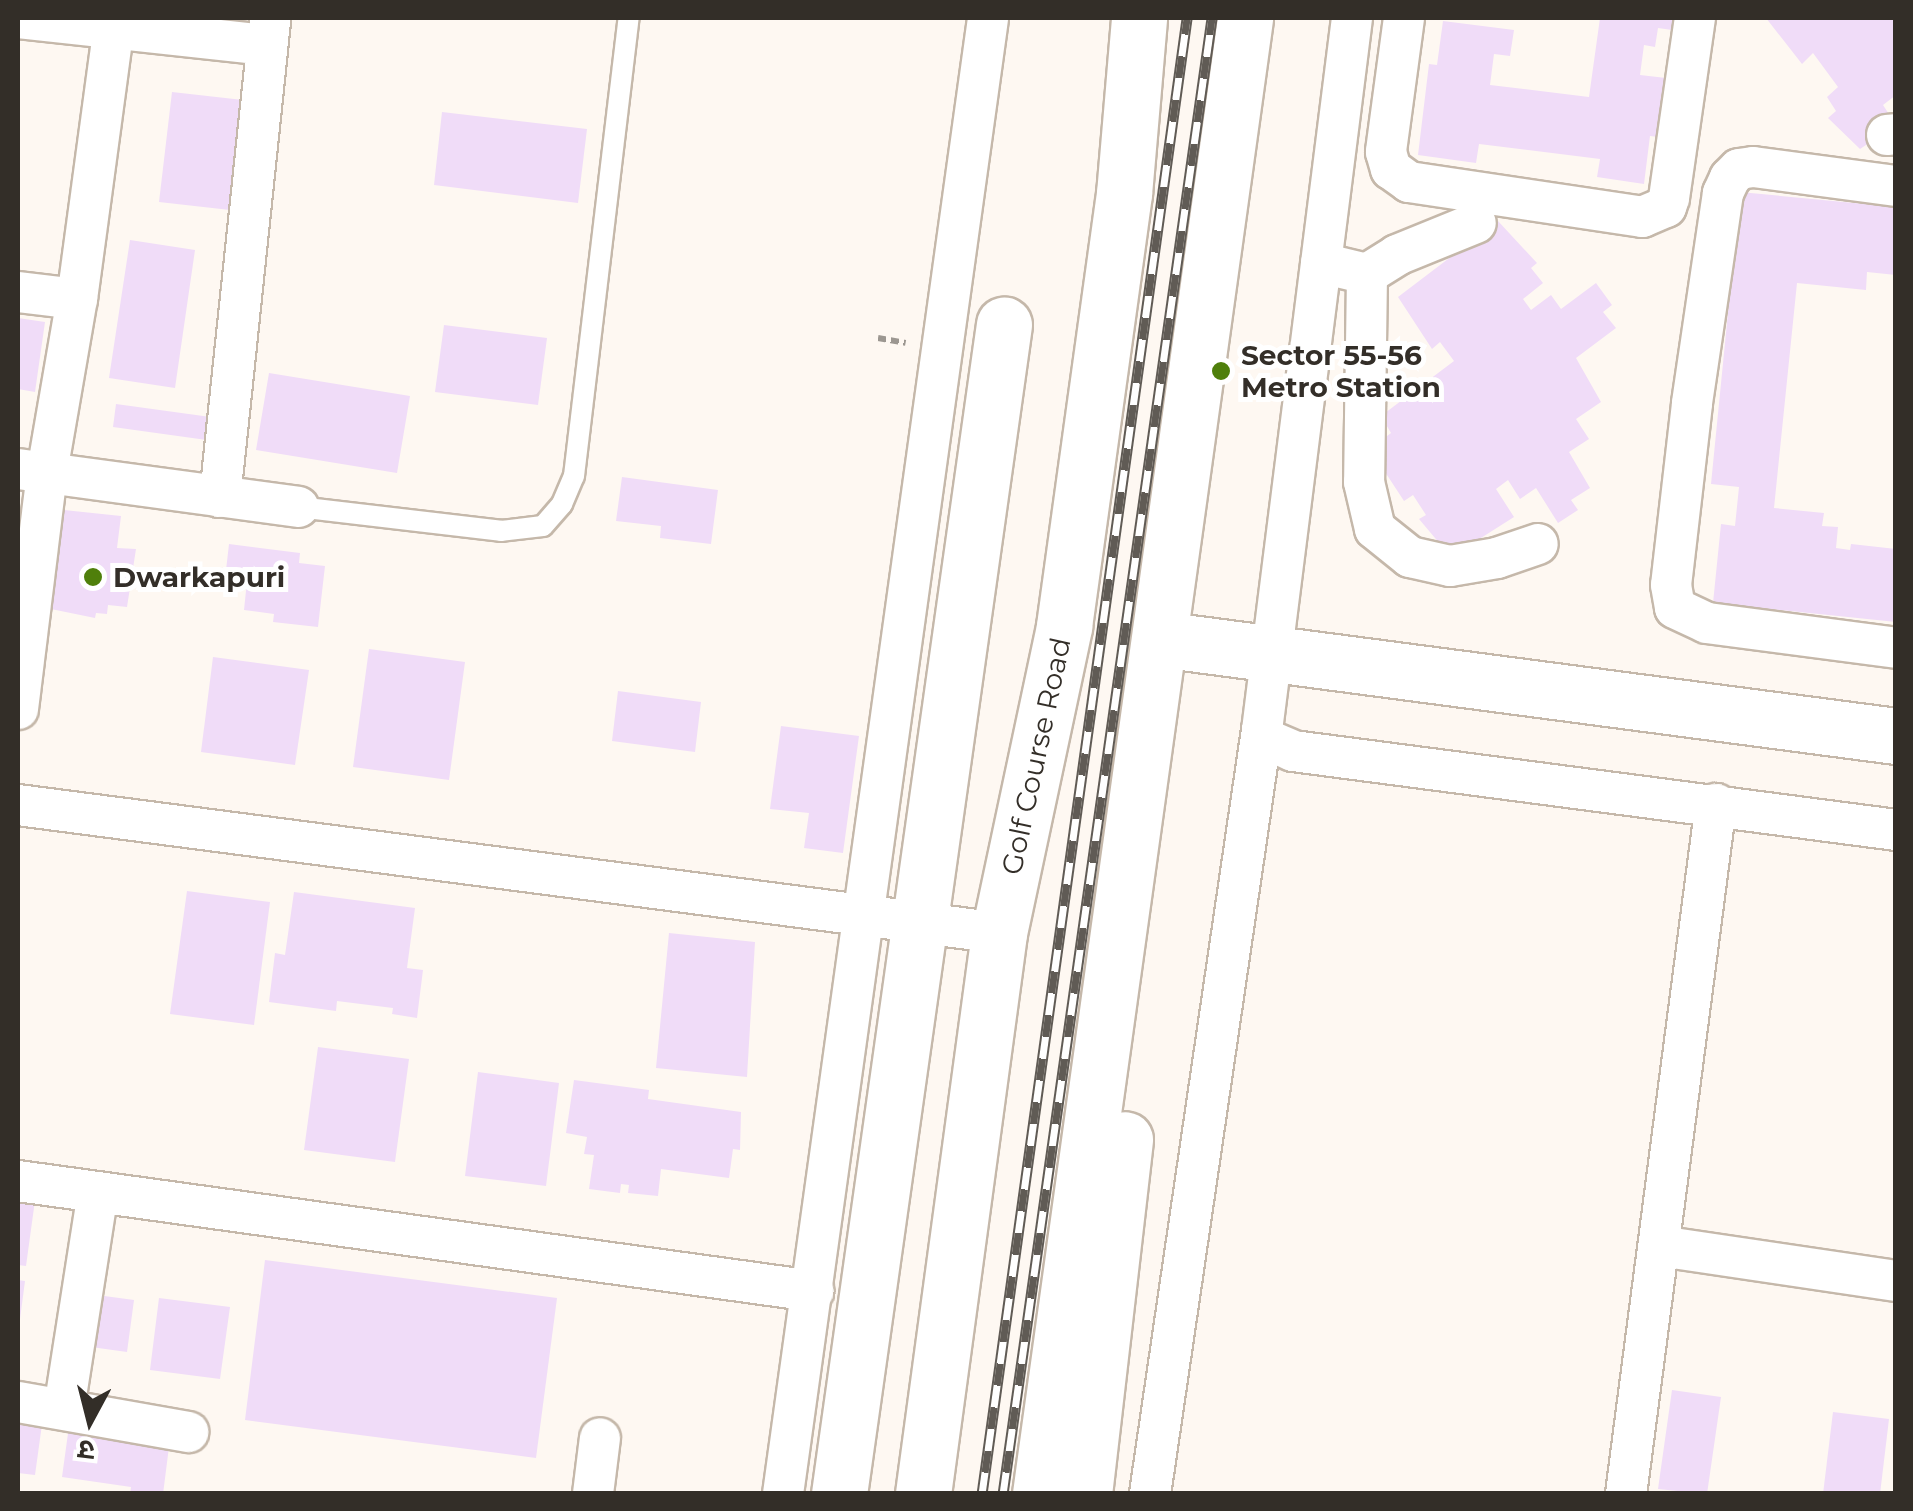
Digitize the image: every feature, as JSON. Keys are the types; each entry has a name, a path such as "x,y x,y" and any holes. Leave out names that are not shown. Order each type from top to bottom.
{"street":[{"path":"18,18 113,32 268,31 220,497"},
{"path":"783,1494 988,18"},
{"name":"Golf Course Road","path":"923,1494 999,933 1064,626 1124,194 1138,18"},
{"path":"1084,1494 1174,640 1245,18"},
{"path":"1150,1494 1262,730 1352,18"},
{"path":"1404,18 1386,152 1391,169 1409,182 1642,217 1666,208 1669,198 1695,18"},
{"path":"18,709 32,470 77,299 113,32"},
{"path":"1040,1494 1253,154"},
{"path":"1896,186 1753,167 1739,169 1730,178 1723,193 1671,585 1676,608 1708,624 1896,648"},
{"path":"1320,264 1366,274 1397,255 1476,223"},
{"path":"1366,274 1364,482 1376,528 1410,557 1450,566 1497,558 1538,544"},
{"path":"18,292 77,299"},
{"path":"839,1494 1004,325"},
{"path":"32,470 298,508"},
{"path":"1174,640 1896,736"},
{"path":"1262,730 1270,741 1293,750 1896,830"},
{"path":"1626,1494 1716,804"},
{"path":"18,805 860,918 999,933"},
{"path":"18,1181 813,1291"},
{"path":"64,1409 98,1193"},
{"path":"1659,1246 1896,1281"},
{"path":"18,1402 188,1432"},
{"path":"593,1494 600,1438"}],"lane":[{"path":"298,508 500,530 543,526 562,504 574,476 630,18"}],"building":[{"path":"1600,18 1674,18 1672,30 1658,28 1655,47 1644,45 1640,75 1666,78 1659,137 1650,136 1644,184 1597,177 1600,159 1479,144 1476,163 1418,155 1429,64 1437,65 1443,21 1514,30 1510,56 1494,54 1490,85 1589,97"},
{"path":"1766,18 1896,18 1896,95 1883,105 1896,125 1860,149 1828,118 1836,111 1827,97 1838,87 1813,53 1802,64"},
{"path":"172,92 243,100 230,210 159,202"},
{"path":"442,112 587,129 578,203 434,185"},
{"path":"1740,192 1896,207 1896,275 1867,272 1866,290 1797,283 1774,508 1824,513 1822,526 1838,527 1836,548 1850,550 1851,544 1896,549 1896,622 1713,603 1721,524 1735,526 1739,487 1711,484"},
{"path":"1498,221 1537,263 1531,268 1543,283 1523,299 1531,310 1551,295 1561,309 1596,283 1612,305 1603,312 1616,328 1576,358 1601,402 1576,419 1589,439 1569,452 1590,488 1571,500 1578,510 1558,523 1536,488 1520,499 1508,480 1496,489 1514,517 1451,557 1419,519 1426,515 1413,495 1404,501 1370,449 1391,433 1381,416 1454,361 1440,342 1432,349 1398,297"},
{"path":"130,240 195,250 175,388 109,378"},
{"path":"18,318 45,322 35,392 18,389"},
{"path":"444,325 547,338 538,405 435,392"},
{"path":"269,373 410,396 397,473 256,450"},
{"path":"116,404 225,419 221,442 113,427"},
{"path":"622,477 718,490 711,544 660,538 661,526 616,521"},
{"name":"Dwarkapuri","path":"64,510 121,516 117,548 136,549 127,607 108,605 107,614 96,613 95,618 51,609"},
{"path":"229,544 300,553 299,563 325,566 318,627 273,622 274,614 244,610 247,581 225,579"},
{"path":"369,649 465,662 449,780 353,767"},
{"path":"213,657 309,670 295,765 201,752"},
{"path":"618,691 701,702 695,752 612,741"},
{"path":"781,726 859,736 843,853 804,848 809,813 770,809"},
{"path":"187,891 270,902 254,1025 170,1014"},
{"path":"294,892 415,908 407,968 423,970 417,1018 392,1014 393,1008 337,1001 336,1011 269,1002 275,953 285,955"},
{"path":"669,933 755,942 747,1077 656,1068"},
{"path":"318,1047 409,1059 395,1162 304,1150"},
{"path":"478,1072 559,1083 546,1186 465,1176"},
{"path":"574,1080 649,1090 648,1099 741,1112 740,1150 733,1149 729,1178 661,1169 658,1196 628,1193 629,1185 621,1184 620,1193 589,1189 594,1155 584,1154 587,1137 566,1133"},
{"path":"18,1190 36,1193 26,1266 18,1265"},
{"path":"265,1260 557,1298 536,1458 245,1420"},
{"path":"18,1280 25,1281 20,1319 18,1319"},
{"path":"97,1295 134,1300 127,1352 91,1347"},
{"path":"159,1298 230,1307 220,1379 150,1370"},
{"path":"1672,1390 1721,1397 1707,1494 1658,1489"},
{"path":"1833,1412 1889,1419 1880,1494 1823,1494"},
{"path":"18,1414 43,1417 35,1475 18,1473"},
{"path":"69,1426 170,1439 163,1494 130,1494 131,1487 62,1477"}],"railway":[{"path":"982,1494 1187,18"},
{"path":"1003,1494 1212,18"}],"place":[{"name":"Sector 55-56 Metro Station","path":"1221,371"},
{"name":"Dwarkapuri","path":"93,577"}]}
